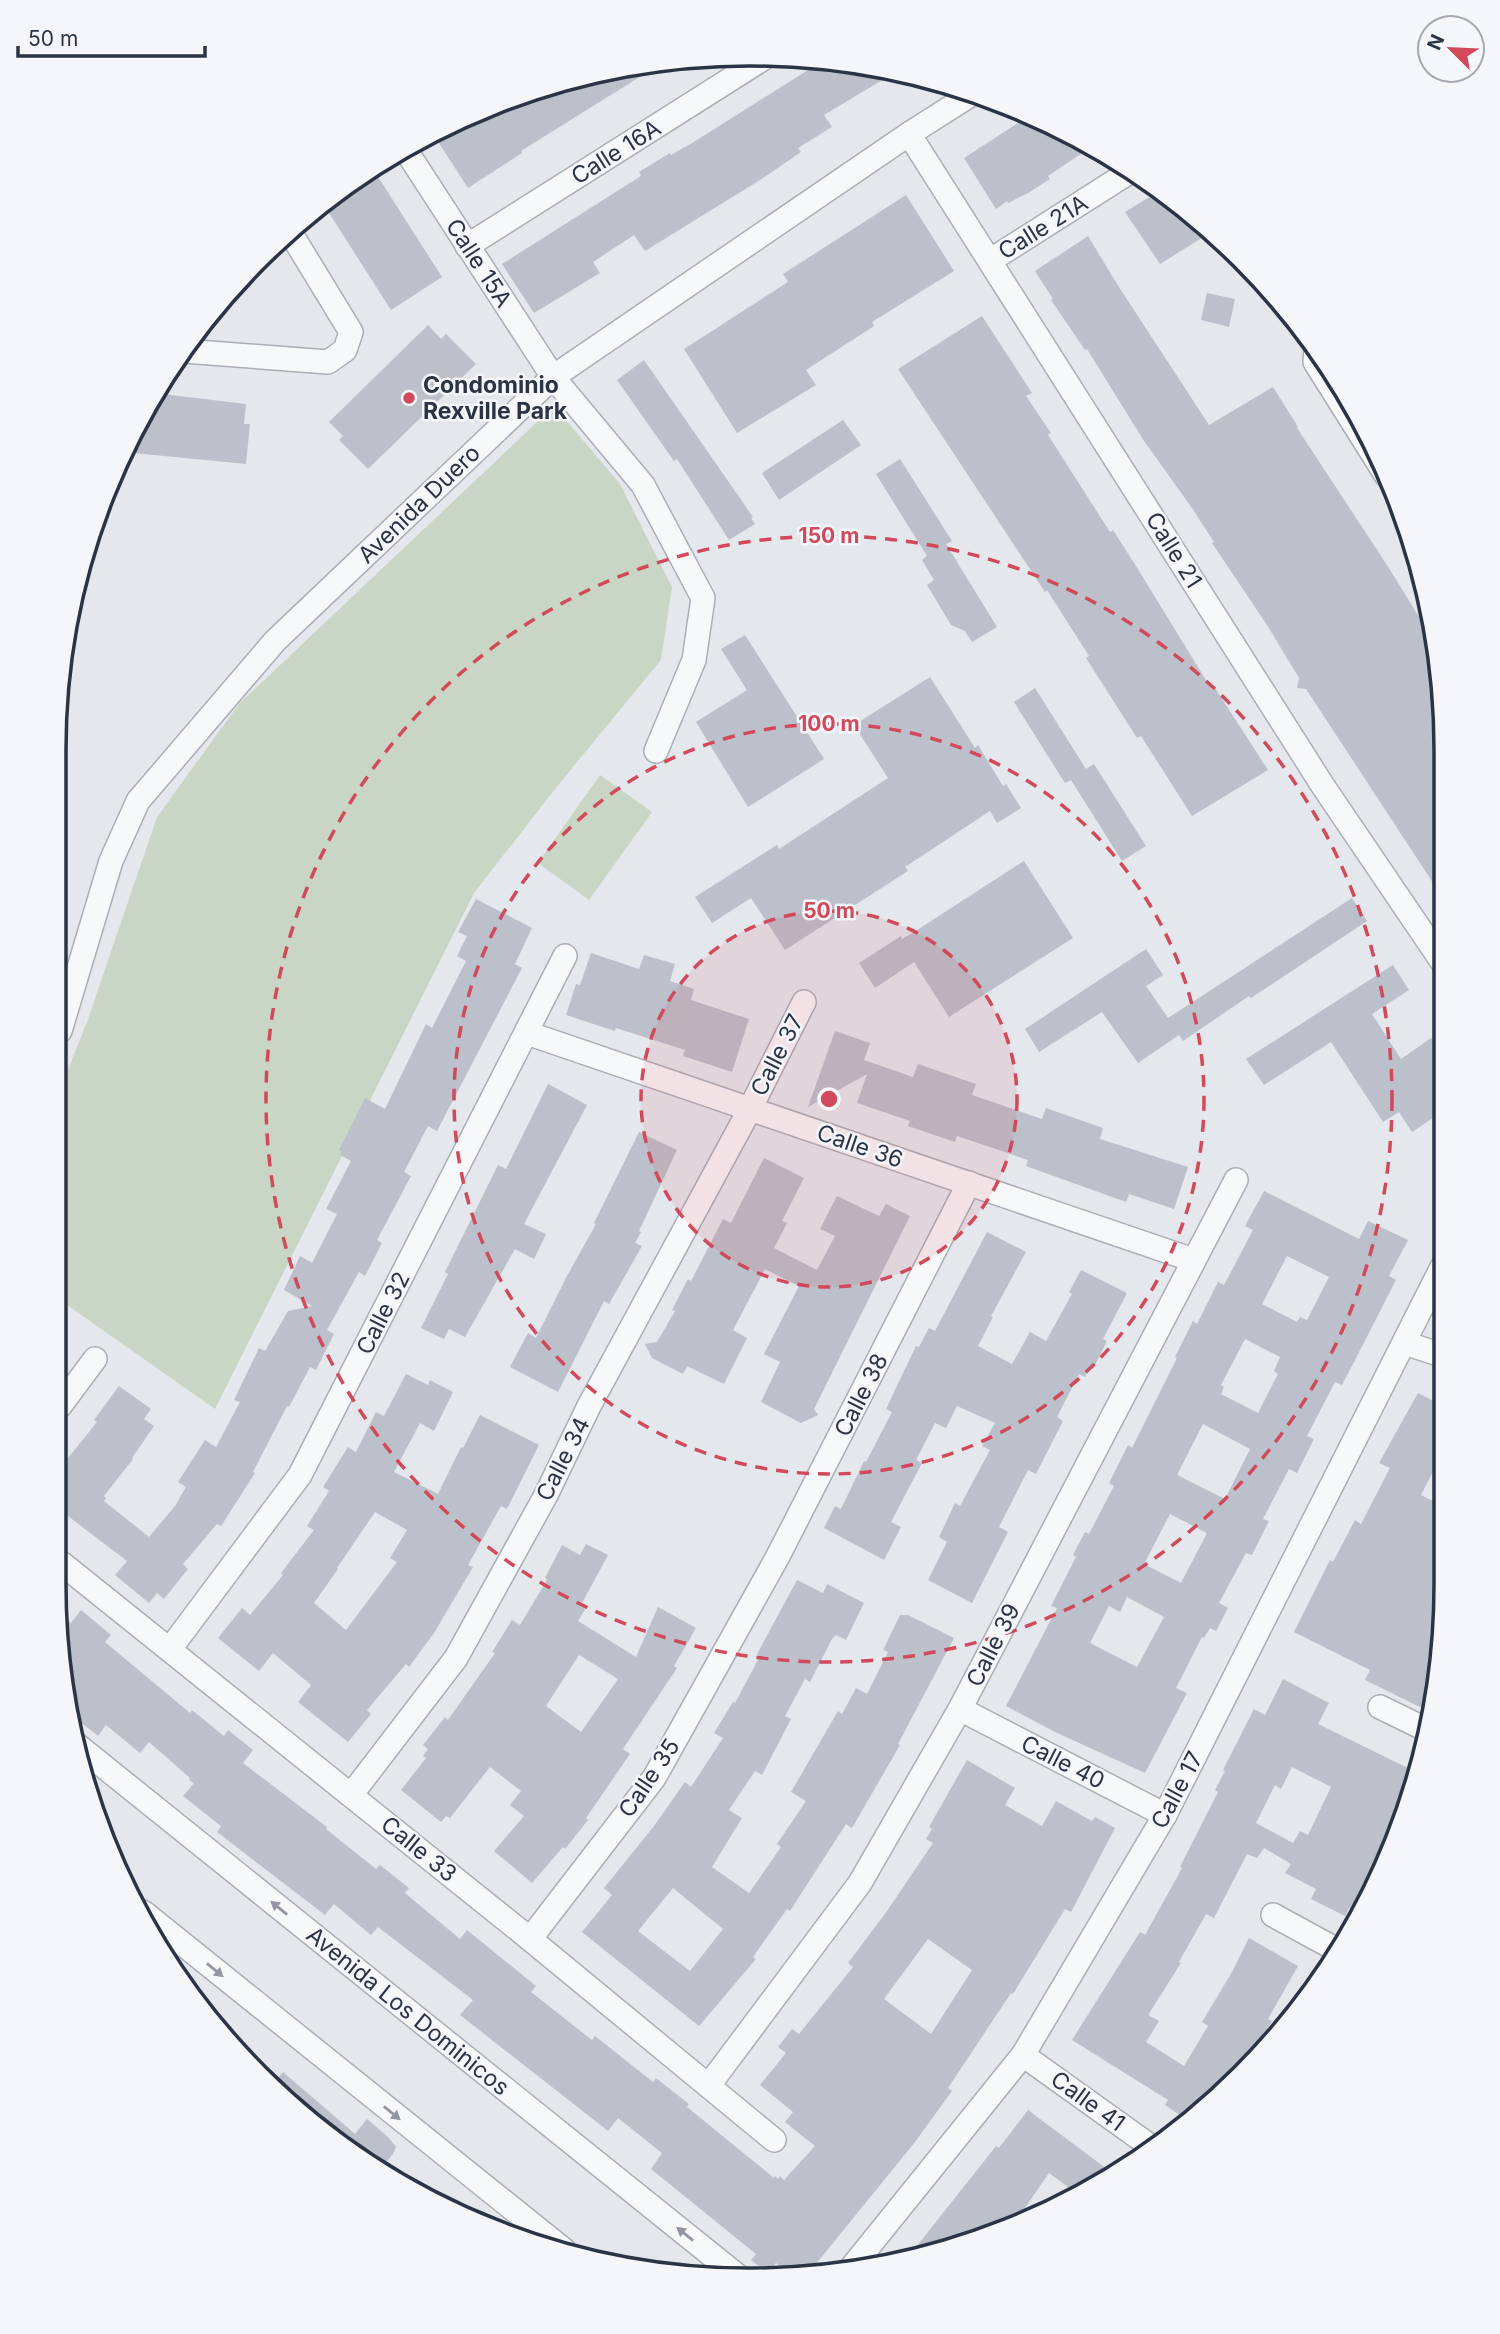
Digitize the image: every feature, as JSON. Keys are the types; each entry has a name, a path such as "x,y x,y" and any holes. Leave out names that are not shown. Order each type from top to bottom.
{"street":[{"name":"Calle 16A","path":"467,246 751,66"},
{"name":"Avenida Duero","path":"66,1011 111,861 138,801 275,641 553,377 962,100"},
{"name":"Calle 21","path":"909,134 1316,774 1434,950"},
{"name":"Calle 15A","path":"410,157 553,377 643,485 703,597 694,660 656,751"},
{"name":"Calle 21A","path":"991,260 1122,177"},
{"path":"195,352 328,362 345,350 351,332 295,240"},
{"name":"Calle 32","path":"170,1649 300,1475 565,956"},
{"name":"Calle 37","path":"750,1109 804,1002"},
{"name":"Calle 36","path":"527,1033 1193,1260"},
{"name":"Calle 34","path":"351,1795 456,1658 750,1109"},
{"name":"Calle 39","path":"709,2085 860,1884 960,1709 1236,1180"},
{"name":"Calle 38","path":"751,1606 969,1183"},
{"name":"Calle 17","path":"859,2258 1023,2056 1165,1815 1434,1283"},
{"path":"1405,1343 1434,1353"},
{"path":"66,1398 95,1359"},
{"name":"Calle 33","path":"66,1567 530,1939 774,2140"},
{"name":"Calle 35","path":"530,1939 654,1778 751,1606"},
{"path":"1380,1707 1418,1726"},
{"name":"Calle 40","path":"960,1709 1165,1815"},
{"name":"Avenida Los Dominicos","path":"89,1755 725,2267"},
{"path":"1273,1915 1329,1946"},
{"path":"157,1924 547,2236"},
{"name":"Calle 41","path":"1023,2056 1144,2142"}],"green space":[{"path":"554,406 620,484 672,587 661,660 474,893 215,1409 66,1304 66,1075 87,1022 157,817 239,704"},
{"path":"600,775 652,812 589,900 538,863"}],"building":[{"path":"809,69 882,80 824,115 832,127 798,148 801,152 760,180 645,251 634,235 593,262 600,273 534,313 502,264 641,176 639,172 692,143"},
{"path":"642,75 521,151 522,153 468,188 438,142 530,103 573,90"},
{"path":"1019,122 1082,153 1048,176 1050,179 996,209 964,158"},
{"name":"Condominio Rexville Park","path":"378,177 442,277 391,310 329,212"},
{"path":"906,195 954,271 872,322 874,326 806,370 816,385 737,433 684,349 788,282 783,274"},
{"path":"1150,197 1203,238 1160,264 1125,212"},
{"path":"1088,236 1209,425 1273,387 1420,619 1432,705 1434,884 1306,689 1297,688 1299,678 1267,625 1192,508 1144,441 1087,349 1085,350 1051,300 1053,299 1035,271"},
{"path":"1207,293 1235,299 1229,327 1201,320"},
{"path":"982,316 1032,393 1026,396 1051,433 1048,435 1110,532 1113,530 1212,690 1215,688 1268,770 1192,816 1141,736 1137,738 1047,590 1045,592 898,369"},
{"name":"Condominio Rexville Park","path":"428,325 441,339 446,334 476,364 368,469 339,440 343,436 329,422"},
{"path":"644,360 753,517 751,518 755,524 729,540 677,459 674,461 617,380"},
{"path":"167,394 246,404 244,424 250,424 246,464 135,453"},
{"path":"843,420 861,445 779,500 762,473"},
{"path":"900,459 952,541 946,544 997,627 972,642 965,631 951,625 927,585 934,580 922,560 927,556 876,474"},
{"path":"745,635 824,759 748,807 696,722 747,690 721,649"},
{"path":"930,677 975,748 978,745 1003,786 1006,784 1021,808 997,823 990,811 905,867 908,871 785,950 751,898 712,923 695,897 777,845 779,849 888,778 854,725"},
{"path":"1035,688 1086,769 1094,764 1146,846 1122,861 1071,780 1065,783 1014,702"},
{"path":"1024,861 1073,938 949,1017 914,962 875,988 859,963 901,936 902,939 914,932"},
{"path":"1352,898 1367,921 1183,1041 1179,1035 1138,1063 1102,1012 1039,1052 1025,1029 1146,949 1163,975 1146,986 1168,1018"},
{"path":"476,899 532,928 515,964 522,968 437,1131 428,1126 404,1172 411,1176 377,1240 382,1243 365,1276 359,1272 327,1330 334,1334 316,1370 310,1367 289,1407 287,1406 253,1472 255,1473 221,1526 217,1524 183,1564 188,1569 164,1599 157,1593 149,1603 115,1575 127,1561 66,1515 66,1461 97,1422 94,1420 119,1386 151,1409 144,1419 154,1426 104,1496 104,1501 149,1537 175,1506 186,1487 178,1482 205,1440 216,1447 240,1402 234,1400 259,1348 265,1351 288,1311 312,1306 284,1290 300,1256 312,1263 337,1214 326,1209 351,1161 340,1155 342,1152 339,1150 365,1098 385,1109 426,1024 432,1028 466,961 457,956 467,936 458,932"},
{"path":"591,953 639,969 644,955 675,964 670,981 694,989 691,1000 749,1019 732,1072 683,1056 685,1050 566,1015 576,984 580,985"},
{"path":"1393,965 1409,990 1372,1014 1401,1059 1431,1038 1434,1042 1434,1117 1412,1132 1399,1112 1383,1122 1331,1042 1264,1085 1246,1059"},
{"path":"835,1031 870,1043 864,1060 913,1077 918,1064 976,1084 972,1095 1042,1119 1046,1108 1103,1128 1100,1139 1188,1167 1174,1209 1129,1194 1126,1202 1026,1166 1028,1160 957,1136 955,1142 908,1126 910,1121 857,1103 867,1074 808,1107"},
{"path":"548,1084 587,1105 524,1224 546,1234 534,1259 515,1249 465,1337 449,1329 444,1339 421,1328 448,1274 445,1272 498,1165 506,1169"},
{"path":"639,1132 677,1150 639,1231 641,1232 635,1243 642,1246 609,1304 604,1301 558,1392 510,1367 528,1333 536,1338 596,1224 594,1223"},
{"path":"764,1158 804,1178 782,1221 787,1223 774,1248 817,1270 835,1236 820,1229 837,1196 879,1216 886,1204 910,1216 814,1409 818,1415 801,1423 761,1402 780,1362 764,1354 799,1286 765,1269 733,1330 747,1338 724,1384 687,1366 683,1374 652,1358 645,1344 657,1342 675,1311 672,1310 688,1279 691,1281 723,1219 731,1223"},
{"path":"1264,1191 1359,1239 1368,1221 1408,1240 1389,1276 1396,1280 1354,1362 1342,1385 1335,1382 1307,1436 1314,1439 1297,1473 1289,1469 1263,1519 1269,1521 1252,1555 1246,1553 1219,1603 1228,1608 1216,1631 1210,1628 1204,1638 1202,1637 1176,1688 1187,1693 1145,1773 1055,1732 1006,1706 1057,1608 1051,1606 1076,1557 1073,1555 1085,1532 1089,1534 1114,1486 1109,1483 1128,1445 1132,1448 1193,1321 1197,1324 1218,1282 1224,1285 1253,1230 1245,1226","holes":["1287,1256 1329,1277 1307,1320 1300,1317 1297,1322 1262,1304","1245,1339 1280,1357 1274,1371 1278,1374 1258,1413 1221,1394 1224,1387 1221,1385","1203,1424 1250,1449 1225,1499 1177,1475","1170,1514 1207,1533 1181,1583 1144,1564","1127,1597 1164,1617 1137,1667 1090,1643 1109,1606 1120,1612"]},
{"path":"987,1232 1026,1252 978,1346 1012,1364 1030,1332 1046,1341 1072,1294 1069,1292 1081,1270 1127,1293 1103,1339 1107,1341 1093,1369 1090,1367 1085,1377 1079,1374 1057,1417 1063,1421 1036,1474 1028,1470 999,1527 1008,1532 972,1603 928,1580 947,1542 939,1537 955,1503 960,1506 990,1450 982,1446 995,1423 957,1406 946,1428 935,1423 916,1460 922,1463 891,1522 901,1527 884,1560 824,1528 835,1506 841,1509 892,1412 886,1409 916,1346 919,1347 929,1328 935,1331"},
{"path":"406,1374 428,1385 430,1380 453,1392 434,1431 420,1423 394,1472 438,1494 480,1415 539,1445 507,1509 501,1506 468,1565 473,1567 434,1633 409,1667 406,1664 367,1710 371,1714 348,1742 298,1702 311,1685 273,1653 259,1671 218,1638 242,1608 250,1615 283,1575 281,1573 314,1530 307,1526 329,1491 323,1487 348,1447 356,1452 376,1412 384,1416","holes":["375,1512 407,1530 390,1558 397,1562 346,1630 314,1603"]},
{"path":"1418,1393 1434,1401 1434,1470 1421,1495 1434,1502 1432,1629 1422,1708 1365,1680 1370,1670 1294,1632 1330,1560 1333,1562 1355,1520 1361,1524 1390,1468 1379,1463"},
{"path":"586,1544 608,1555 581,1605 586,1608 578,1621 636,1657 658,1607 696,1628 674,1666 677,1668 623,1749 630,1754 586,1818 588,1820 532,1883 494,1851 524,1816 510,1805 521,1791 490,1767 450,1818 446,1816 441,1822 401,1790 426,1758 423,1756 428,1749 423,1745 445,1717 448,1720 495,1653 492,1652 512,1620 520,1625 547,1580 545,1578 562,1545 580,1555","holes":["579,1655 618,1679 581,1732 546,1706"]},
{"path":"797,1580 823,1593 827,1584 864,1603 846,1640 836,1635 810,1682 805,1679 785,1716 791,1719 762,1775 755,1771 729,1810 742,1818 712,1867 749,1893 781,1847 777,1844 806,1801 791,1792 838,1711 842,1714 856,1688 867,1694 888,1652 883,1650 900,1615 908,1615 954,1638 898,1744 900,1745 852,1828 846,1824 790,1911 787,1909 753,1957 756,1959 699,2026 582,1932 612,1895 604,1888 685,1782 691,1787 723,1738 714,1733 733,1702 735,1703 760,1656 757,1654","holes":["673,1888 723,1929 690,1971 638,1931"]},
{"path":"81,1610 111,1635 105,1642 190,1713 192,1710 224,1736 228,1730 253,1750 243,1763 327,1827 326,1829 376,1869 380,1865 409,1888 405,1893 460,1939 467,1930 536,1986 531,1992 592,2040 595,2036 653,2082 656,2078 689,2104 687,2107 778,2179 780,2176 784,2180 815,2146 785,2122 793,2112 760,2085 786,2053 778,2047 792,2029 799,2034 853,1967 848,1963 933,1843 926,1839 932,1829 929,1827 967,1760 1015,1788 1005,1805 1042,1826 1056,1801 1092,1821 1095,1817 1115,1828 1071,1912 1065,1909 1013,1994 1011,1993 948,2088 952,2091 915,2142 816,2264 781,2267 776,2263 772,2267 760,2268 751,2260 756,2254 651,2169 662,2153 618,2118 608,2131 460,2015 473,2000 378,1927 371,1935 334,1904 325,1915 217,1832 221,1826 183,1796 194,1783 149,1742 140,1753 106,1725 98,1736 81,1723 72,1673 68,1620 71,1623","holes":["928,1939 972,1970 931,2034 884,1999"]},
{"path":"1283,1679 1329,1703 1318,1724 1408,1768 1381,1846 1363,1886 1345,1916 1311,1899 1316,1889 1285,1873 1291,1864 1264,1848 1257,1858 1247,1854 1214,1918 1206,1914 1179,1962 1181,1963 1148,2015 1159,2021 1146,2042 1184,2066 1208,2026 1202,2022 1249,1938 1298,1966 1268,2019 1272,2021 1262,2037 1201,2098 1180,2115 1165,2105 1168,2100 1072,2040 1140,1932 1145,1935 1182,1868 1180,1867 1218,1792 1215,1790 1225,1771 1223,1770 1254,1709 1265,1715","holes":["1292,1767 1331,1787 1308,1835 1300,1831 1293,1843 1256,1823 1275,1785 1281,1789"]},
{"path":"283,2072 355,2134 367,2119 396,2147 393,2154 386,2162 370,2152 299,2098 278,2078"},
{"path":"1028,2110 1105,2168 1069,2188 1049,2173 1024,2210 970,2231 917,2246 996,2146 999,2148"}],"place":[{"name":"Condominio Rexville Park","path":"409,398"}]}
